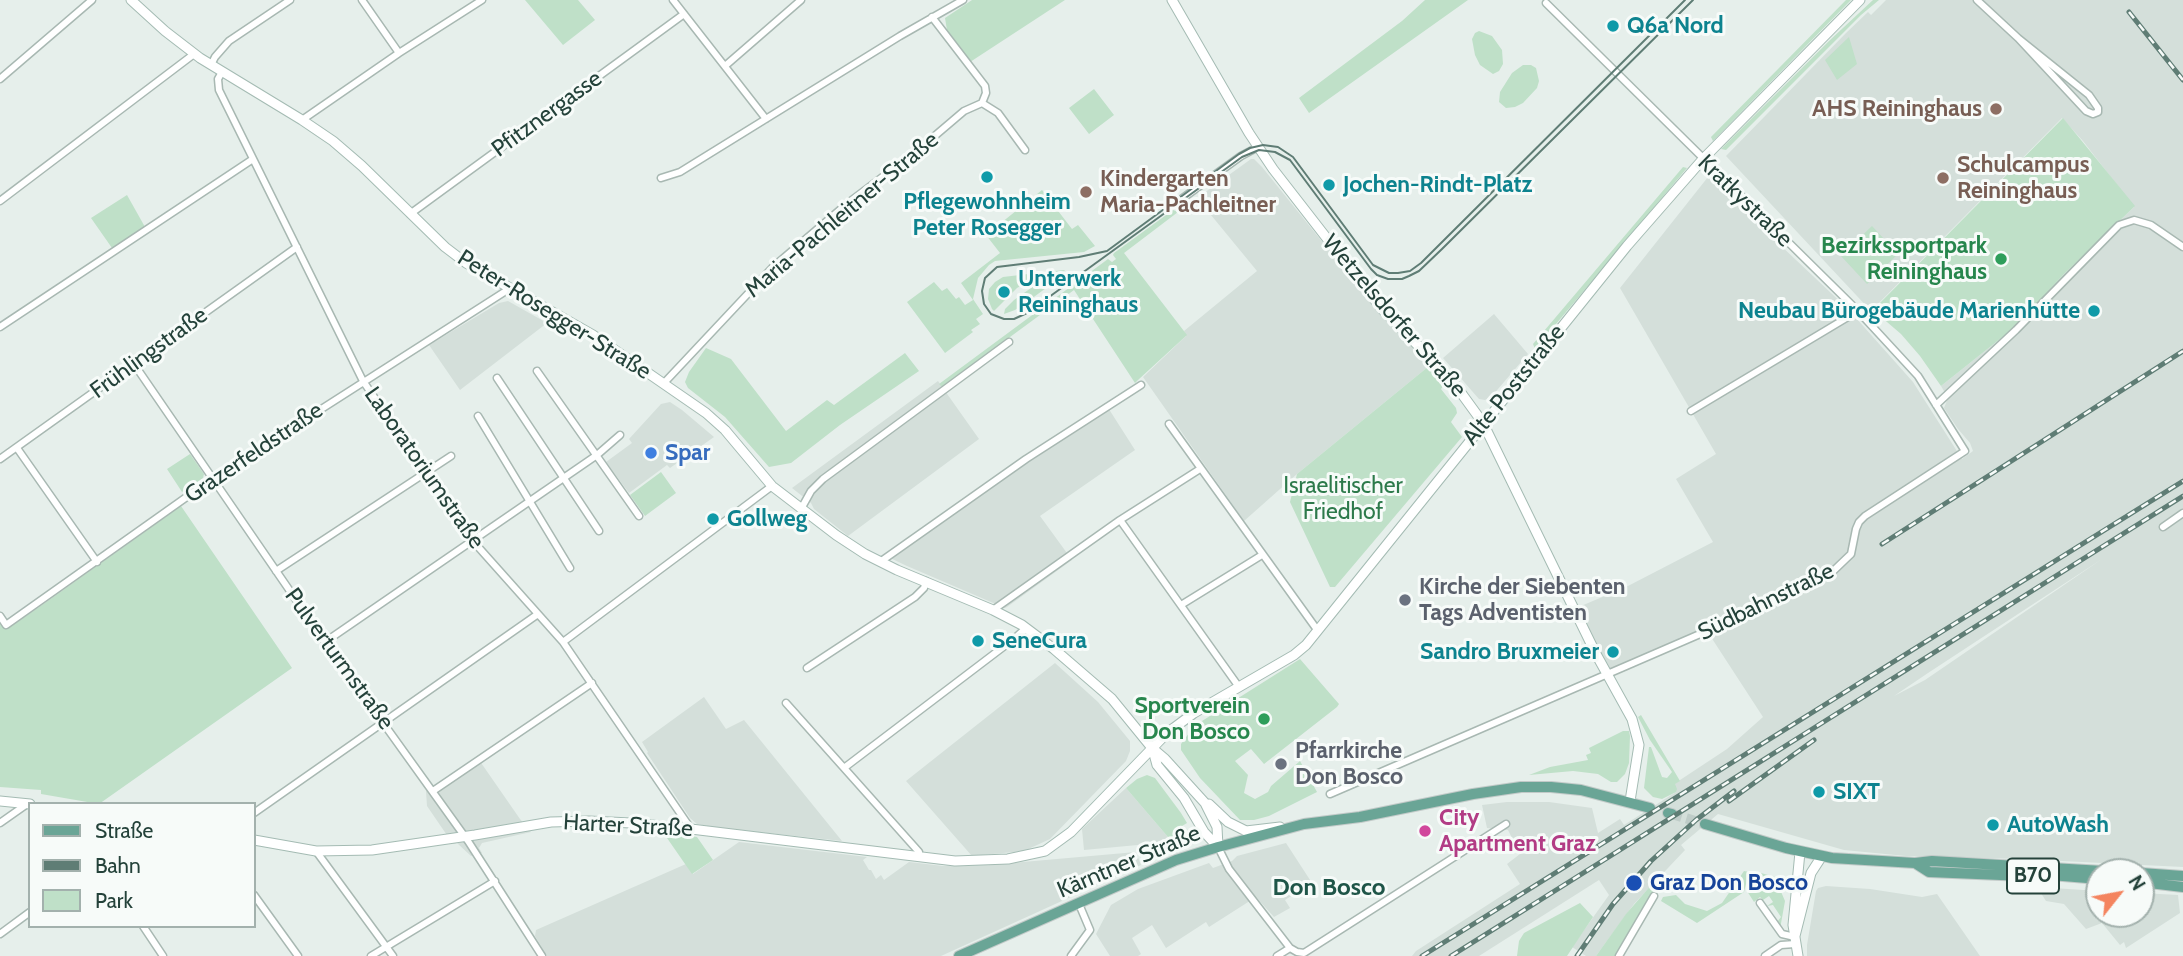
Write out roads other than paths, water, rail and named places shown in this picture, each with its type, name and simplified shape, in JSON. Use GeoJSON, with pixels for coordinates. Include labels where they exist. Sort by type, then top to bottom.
{"type":"FeatureCollection","features":[{"type":"Feature","properties":{"kind":"main road","name":"Peter-Rosegger-Straße"},"geometry":{"type":"LineString","coordinates":[[131,0],[194,54],[302,120],[362,166],[451,252],[509,289],[593,335],[706,413],[772,486],[836,535],[880,562],[993,610],[1026,628],[1112,699],[1152,748],[1197,794],[1211,813],[1217,827],[1217,846]]}},
{"type":"Feature","properties":{"kind":"main road","name":"Wetzelsdorfer Straße"},"geometry":{"type":"LineString","coordinates":[[1172,0],[1258,148],[1365,289],[1399,329],[1451,379],[1483,423],[1607,675],[1632,719],[1638,739],[1638,760],[1630,802]]}},
{"type":"Feature","properties":{"kind":"main road","name":"Alte Poststraße"},"geometry":{"type":"LineString","coordinates":[[1152,748],[1194,713],[1294,655],[1306,645],[1600,278],[1703,159],[1860,0]]}},
{"type":"Feature","properties":{"kind":"main road","name":"Peter-Rosegger-Straße"},"geometry":{"type":"LineString","coordinates":[[1152,748],[1157,765],[1185,798],[1204,832],[1217,846]]}},
{"type":"Feature","properties":{"kind":"main road","name":"Harter Straße"},"geometry":{"type":"LineString","coordinates":[[256,840],[316,851],[372,850],[562,821],[631,823],[691,829],[955,861],[1008,859],[1045,851],[1071,832],[1152,748]]}},
{"type":"Feature","properties":{"kind":"main road","name":"Kärntner Straße"},"geometry":{"type":"LineString","coordinates":[[959,956],[1154,869],[1217,846],[1304,824],[1360,817],[1521,787],[1592,791],[1650,808]]}},
{"type":"Feature","properties":{"kind":"main road"},"geometry":{"type":"LineString","coordinates":[[1197,794],[1228,822],[1246,831],[1304,824]]}},
{"type":"Feature","properties":{"kind":"main road"},"geometry":{"type":"LineString","coordinates":[[0,802],[28,804]]}},
{"type":"Feature","properties":{"kind":"main road","name":"B70"},"geometry":{"type":"LineString","coordinates":[[1705,824],[1822,856],[2085,870]]}},
{"type":"Feature","properties":{"kind":"main road"},"geometry":{"type":"LineString","coordinates":[[1798,956],[1793,925],[1800,852]]}},
{"type":"Feature","properties":{"kind":"main road"},"geometry":{"type":"LineString","coordinates":[[1795,941],[1811,873],[1822,856]]}},
{"type":"Feature","properties":{"kind":"main road","name":"B70"},"geometry":{"type":"LineString","coordinates":[[1915,863],[1929,872],[2085,878]]}},
{"type":"Feature","properties":{"kind":"main road"},"geometry":{"type":"LineString","coordinates":[[2155,874],[2183,876]]}},
{"type":"Feature","properties":{"kind":"main road"},"geometry":{"type":"LineString","coordinates":[[2155,884],[2183,887]]}},
{"type":"Feature","properties":{"kind":"street"},"geometry":{"type":"LineString","coordinates":[[0,79],[92,0]]}},
{"type":"Feature","properties":{"kind":"street"},"geometry":{"type":"LineString","coordinates":[[211,65],[229,41],[290,0]]}},
{"type":"Feature","properties":{"kind":"street"},"geometry":{"type":"LineString","coordinates":[[362,0],[399,53]]}},
{"type":"Feature","properties":{"kind":"street"},"geometry":{"type":"LineString","coordinates":[[302,120],[482,0]]}},
{"type":"Feature","properties":{"kind":"street"},"geometry":{"type":"LineString","coordinates":[[673,0],[766,119]]}},
{"type":"Feature","properties":{"kind":"street"},"geometry":{"type":"LineString","coordinates":[[726,66],[801,0]]}},
{"type":"Feature","properties":{"kind":"street"},"geometry":{"type":"LineString","coordinates":[[661,178],[680,172],[953,2],[963,0]]}},
{"type":"Feature","properties":{"kind":"street"},"geometry":{"type":"LineString","coordinates":[[1977,0],[2018,38],[2089,95],[2098,112],[2093,114],[2086,111],[2018,38]]}},
{"type":"Feature","properties":{"kind":"street","name":"Kratkystraße"},"geometry":{"type":"LineString","coordinates":[[1546,3],[1858,311],[1919,376],[1936,405]]}},
{"type":"Feature","properties":{"kind":"street","name":"Pfitznergasse"},"geometry":{"type":"LineString","coordinates":[[410,214],[684,13]]}},
{"type":"Feature","properties":{"kind":"street"},"geometry":{"type":"LineString","coordinates":[[932,17],[985,86],[986,93],[982,103],[998,113],[1026,150]]}},
{"type":"Feature","properties":{"kind":"street"},"geometry":{"type":"LineString","coordinates":[[0,201],[194,54]]}},
{"type":"Feature","properties":{"kind":"street","name":"Laboratoriumstraße"},"geometry":{"type":"LineString","coordinates":[[222,72],[218,79],[219,90],[363,381],[472,540],[564,642],[691,829]]}},
{"type":"Feature","properties":{"kind":"street","name":"Maria-Pachleitner-Straße"},"geometry":{"type":"LineString","coordinates":[[664,383],[772,268],[848,203],[918,151],[964,111],[982,103]]}},
{"type":"Feature","properties":{"kind":"street"},"geometry":{"type":"LineString","coordinates":[[1176,203],[1241,156],[1258,148]]}},
{"type":"Feature","properties":{"kind":"street"},"geometry":{"type":"LineString","coordinates":[[0,327],[253,159]]}},
{"type":"Feature","properties":{"kind":"street"},"geometry":{"type":"LineString","coordinates":[[1936,405],[2017,330],[2119,225],[2134,220],[2151,225],[2183,247]]}},
{"type":"Feature","properties":{"kind":"street","name":"Frühlingstraße"},"geometry":{"type":"LineString","coordinates":[[0,459],[297,247]]}},
{"type":"Feature","properties":{"kind":"street","name":"Grazerfeldstraße"},"geometry":{"type":"LineString","coordinates":[[0,616],[6,625],[212,479],[509,289]]}},
{"type":"Feature","properties":{"kind":"street"},"geometry":{"type":"LineString","coordinates":[[1691,411],[1858,311]]}},
{"type":"Feature","properties":{"kind":"street"},"geometry":{"type":"LineString","coordinates":[[801,509],[811,491],[822,479],[1009,342]]}},
{"type":"Feature","properties":{"kind":"street","name":"Pulverturmstraße"},"geometry":{"type":"LineString","coordinates":[[134,364],[325,642],[465,836],[542,956]]}},
{"type":"Feature","properties":{"kind":"street"},"geometry":{"type":"LineString","coordinates":[[537,371],[639,516]]}},
{"type":"Feature","properties":{"kind":"street"},"geometry":{"type":"LineString","coordinates":[[497,378],[599,531]]}},
{"type":"Feature","properties":{"kind":"street"},"geometry":{"type":"LineString","coordinates":[[880,562],[1026,459],[1141,385]]}},
{"type":"Feature","properties":{"kind":"street","name":"Südbahnstraße"},"geometry":{"type":"LineString","coordinates":[[1330,794],[1828,576],[1851,554],[1856,529],[1865,516],[1965,452],[1936,405]]}},
{"type":"Feature","properties":{"kind":"street"},"geometry":{"type":"LineString","coordinates":[[478,416],[570,568]]}},
{"type":"Feature","properties":{"kind":"street"},"geometry":{"type":"LineString","coordinates":[[1169,424],[1318,631]]}},
{"type":"Feature","properties":{"kind":"street"},"geometry":{"type":"LineString","coordinates":[[325,642],[597,455],[620,435]]}},
{"type":"Feature","properties":{"kind":"street"},"geometry":{"type":"LineString","coordinates":[[17,448],[97,562]]}},
{"type":"Feature","properties":{"kind":"street"},"geometry":{"type":"LineString","coordinates":[[276,571],[451,456]]}},
{"type":"Feature","properties":{"kind":"street"},"geometry":{"type":"LineString","coordinates":[[993,610],[1120,520],[1200,469]]}},
{"type":"Feature","properties":{"kind":"street"},"geometry":{"type":"LineString","coordinates":[[564,642],[772,486]]}},
{"type":"Feature","properties":{"kind":"street"},"geometry":{"type":"LineString","coordinates":[[2163,527],[2183,513]]}},
{"type":"Feature","properties":{"kind":"street"},"geometry":{"type":"LineString","coordinates":[[1120,520],[1239,687]]}},
{"type":"Feature","properties":{"kind":"street"},"geometry":{"type":"LineString","coordinates":[[1181,605],[1262,555]]}},
{"type":"Feature","properties":{"kind":"street"},"geometry":{"type":"LineString","coordinates":[[807,668],[915,597],[926,581]]}},
{"type":"Feature","properties":{"kind":"street"},"geometry":{"type":"LineString","coordinates":[[256,812],[538,614]]}},
{"type":"Feature","properties":{"kind":"street"},"geometry":{"type":"LineString","coordinates":[[844,768],[1026,628]]}},
{"type":"Feature","properties":{"kind":"street"},"geometry":{"type":"LineString","coordinates":[[433,791],[592,683]]}},
{"type":"Feature","properties":{"kind":"street"},"geometry":{"type":"LineString","coordinates":[[786,703],[919,852],[919,857]]}},
{"type":"Feature","properties":{"kind":"street"},"geometry":{"type":"LineString","coordinates":[[0,823],[28,804]]}},
{"type":"Feature","properties":{"kind":"street"},"geometry":{"type":"LineString","coordinates":[[1217,846],[1229,869],[1290,948],[1304,953],[1506,824]]}},
{"type":"Feature","properties":{"kind":"street"},"geometry":{"type":"LineString","coordinates":[[316,851],[393,956]]}},
{"type":"Feature","properties":{"kind":"street"},"geometry":{"type":"LineString","coordinates":[[371,956],[495,881]]}},
{"type":"Feature","properties":{"kind":"street"},"geometry":{"type":"LineString","coordinates":[[1619,956],[1654,896]]}},
{"type":"Feature","properties":{"kind":"street"},"geometry":{"type":"LineString","coordinates":[[256,898],[298,956]]}},
{"type":"Feature","properties":{"kind":"street"},"geometry":{"type":"LineString","coordinates":[[1760,903],[1782,934],[1795,941]]}},
{"type":"Feature","properties":{"kind":"street"},"geometry":{"type":"LineString","coordinates":[[1071,956],[1090,930],[1079,904]]}},
{"type":"Feature","properties":{"kind":"street"},"geometry":{"type":"LineString","coordinates":[[0,934],[28,913]]}},
{"type":"Feature","properties":{"kind":"street"},"geometry":{"type":"LineString","coordinates":[[144,928],[163,956]]}},
{"type":"Feature","properties":{"kind":"street"},"geometry":{"type":"LineString","coordinates":[[1765,956],[1781,945],[1795,941]]}},
{"type":"Feature","properties":{"kind":"street"},"geometry":{"type":"LineString","coordinates":[[1277,956],[1290,948]]}},
{"type":"Feature","properties":{"kind":"tunnel"},"geometry":{"type":"LineString","coordinates":[[1672,814],[1705,824]]}},
{"type":"Feature","properties":{"kind":"tram line"},"geometry":{"type":"LineString","coordinates":[[1685,0],[1410,271],[1389,273],[1373,265],[1293,157],[1278,147],[1263,145],[1239,154],[1107,251],[997,267],[985,278],[982,291],[984,304],[991,314],[1004,319],[1014,319],[1027,313],[1242,157],[1259,150],[1275,152],[1290,160],[1377,275],[1388,279],[1409,276],[1419,271],[1442,249],[1693,0]]}},
{"type":"Feature","properties":{"kind":"railway"},"geometry":{"type":"LineString","coordinates":[[2129,12],[2183,80]]}},
{"type":"Feature","properties":{"kind":"railway"},"geometry":{"type":"LineString","coordinates":[[1882,544],[2183,351]]}},
{"type":"Feature","properties":{"kind":"railway"},"geometry":{"type":"LineString","coordinates":[[1422,956],[2183,481]]}},
{"type":"Feature","properties":{"kind":"railway"},"geometry":{"type":"LineString","coordinates":[[1451,956],[2183,496]]}},
{"type":"Feature","properties":{"kind":"railway"},"geometry":{"type":"LineString","coordinates":[[1729,801],[1814,740]]}},
{"type":"Feature","properties":{"kind":"railway"},"geometry":{"type":"LineString","coordinates":[[1577,956],[1613,904],[1651,861],[1696,820],[1734,791]]}},
{"type":"Feature","properties":{"kind":"place","name":"Q6a Nord"},"geometry":{"type":"Point","coordinates":[1613,26]}},
{"type":"Feature","properties":{"kind":"place","name":"AHS Reininghaus"},"geometry":{"type":"Point","coordinates":[1996,109]}},
{"type":"Feature","properties":{"kind":"place","name":"Pflegewohnheim Peter Rosegger"},"geometry":{"type":"Point","coordinates":[987,177]}},
{"type":"Feature","properties":{"kind":"place","name":"Schulcampus Reininghaus"},"geometry":{"type":"Point","coordinates":[1943,178]}},
{"type":"Feature","properties":{"kind":"place","name":"Jochen-Rindt-Platz"},"geometry":{"type":"Point","coordinates":[1329,185]}},
{"type":"Feature","properties":{"kind":"place","name":"Kindergarten Maria-Pachleitner"},"geometry":{"type":"Point","coordinates":[1086,192]}},
{"type":"Feature","properties":{"kind":"place","name":"Bezirkssportpark Reininghaus"},"geometry":{"type":"Point","coordinates":[2001,259]}},
{"type":"Feature","properties":{"kind":"place","name":"Unterwerk Reininghaus"},"geometry":{"type":"Point","coordinates":[1004,292]}},
{"type":"Feature","properties":{"kind":"place","name":"Neubau Bürogebäude Marienhütte"},"geometry":{"type":"Point","coordinates":[2094,311]}},
{"type":"Feature","properties":{"kind":"place","name":"Spar"},"geometry":{"type":"Point","coordinates":[651,453]}},
{"type":"Feature","properties":{"kind":"place","name":"Gollweg"},"geometry":{"type":"Point","coordinates":[713,519]}},
{"type":"Feature","properties":{"kind":"place","name":"Kirche der Siebenten Tags Adventisten"},"geometry":{"type":"Point","coordinates":[1405,600]}},
{"type":"Feature","properties":{"kind":"place","name":"SeneCura"},"geometry":{"type":"Point","coordinates":[978,641]}},
{"type":"Feature","properties":{"kind":"place","name":"Sandro Bruxmeier"},"geometry":{"type":"Point","coordinates":[1613,652]}},
{"type":"Feature","properties":{"kind":"place","name":"Sportverein Don Bosco"},"geometry":{"type":"Point","coordinates":[1264,719]}},
{"type":"Feature","properties":{"kind":"place","name":"Pfarrkirche Don Bosco"},"geometry":{"type":"Point","coordinates":[1281,764]}},
{"type":"Feature","properties":{"kind":"place","name":"SIXT"},"geometry":{"type":"Point","coordinates":[1819,792]}},
{"type":"Feature","properties":{"kind":"place","name":"AutoWash"},"geometry":{"type":"Point","coordinates":[1993,825]}},
{"type":"Feature","properties":{"kind":"place","name":"City Apartment Graz"},"geometry":{"type":"Point","coordinates":[1425,831]}},
{"type":"Feature","properties":{"kind":"place","name":"Graz Don Bosco"},"geometry":{"type":"Point","coordinates":[1634,883]}},
{"type":"Feature","properties":{"kind":"district","name":"Don Bosco"},"geometry":{"type":"Point","coordinates":[1329,888]}},
{"type":"Feature","properties":{"kind":"park label","name":"Israelitischer Friedhof"},"geometry":{"type":"Point","coordinates":[1343,499]}}]}
